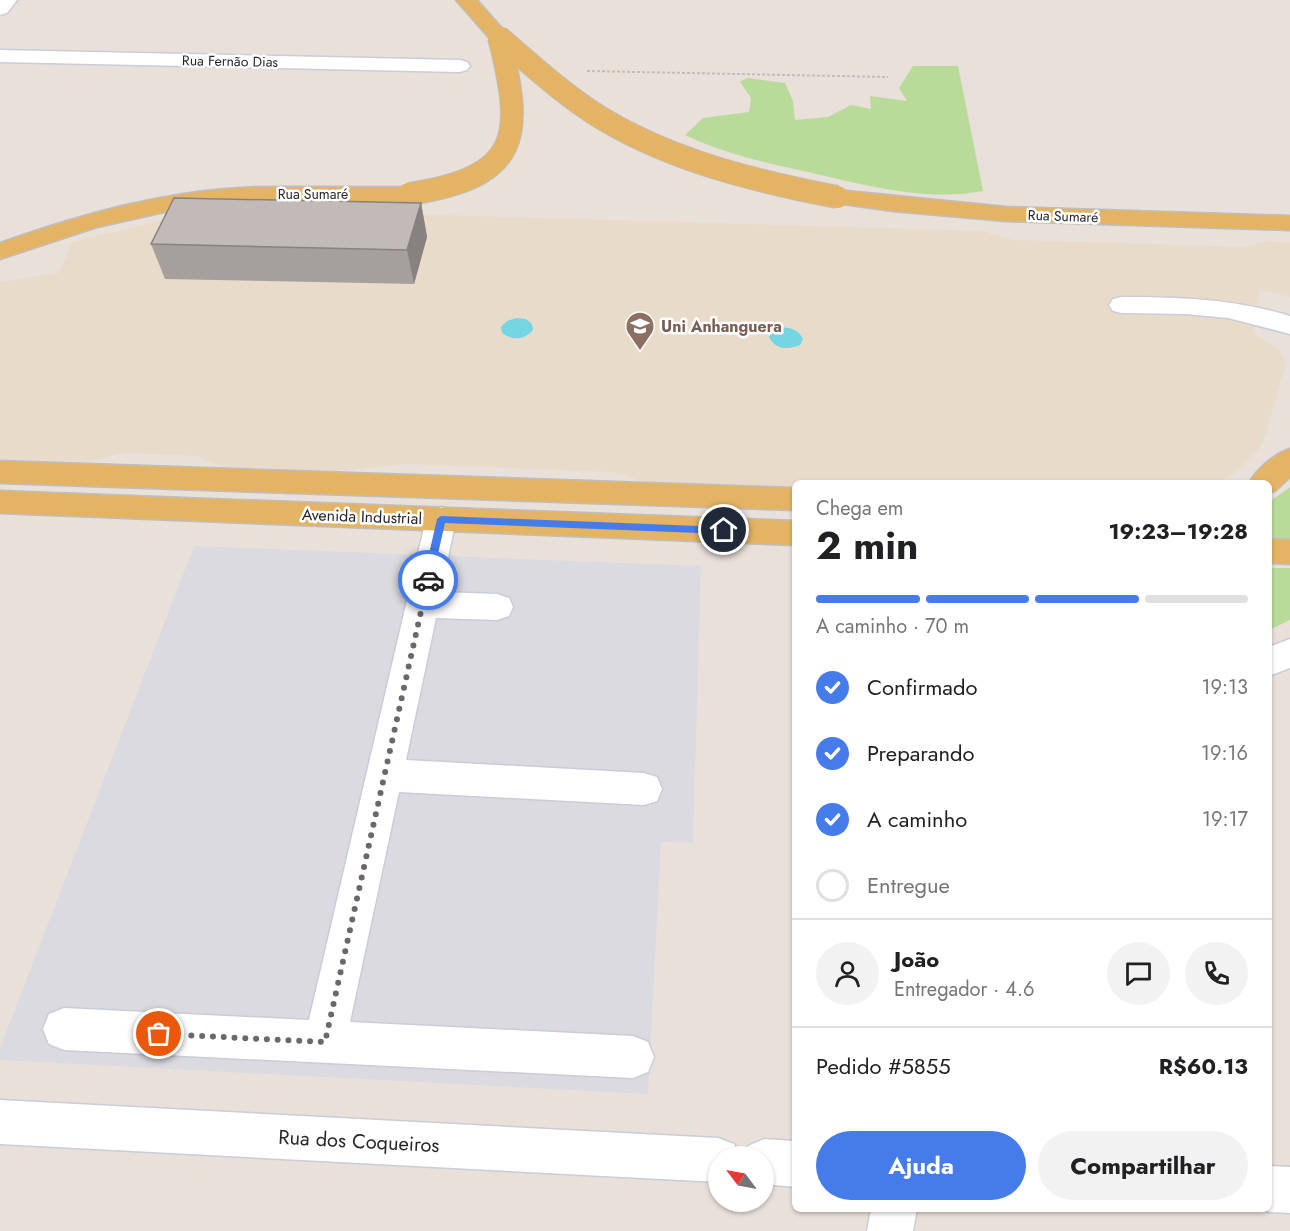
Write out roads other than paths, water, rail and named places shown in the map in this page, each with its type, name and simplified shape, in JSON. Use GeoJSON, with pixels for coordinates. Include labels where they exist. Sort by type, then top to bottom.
{"type":"FeatureCollection","features":[{"type":"Feature","properties":{"kind":"main road","name":"Rua Sumaré"},"geometry":{"type":"LineString","coordinates":[[466,0],[499,37],[574,99],[652,145],[736,175],[837,197],[918,207],[1002,214],[1290,223]]}},
{"type":"Feature","properties":{"kind":"main road","name":"Rua Sumaré"},"geometry":{"type":"LineString","coordinates":[[0,251],[109,215],[181,201],[239,195],[409,194],[445,187],[471,177],[491,164],[504,149],[512,131],[513,112],[510,87],[499,37]]}},
{"type":"Feature","properties":{"kind":"main road"},"geometry":{"type":"LineString","coordinates":[[1267,480],[1290,460]]}},
{"type":"Feature","properties":{"kind":"main road","name":"Avenida Industrial"},"geometry":{"type":"LineString","coordinates":[[0,472],[792,499]]}},
{"type":"Feature","properties":{"kind":"main road","name":"Avenida Industrial"},"geometry":{"type":"LineString","coordinates":[[0,502],[792,533]]}},
{"type":"Feature","properties":{"kind":"main road"},"geometry":{"type":"LineString","coordinates":[[1272,551],[1290,552]]}},
{"type":"Feature","properties":{"kind":"street"},"geometry":{"type":"LineString","coordinates":[[0,9],[7,0]]}},
{"type":"Feature","properties":{"kind":"street","name":"Rua Fernão Dias"},"geometry":{"type":"LineString","coordinates":[[0,56],[460,66]]}},
{"type":"Feature","properties":{"kind":"street"},"geometry":{"type":"LineString","coordinates":[[1122,305],[1222,308],[1256,314],[1290,325]]}},
{"type":"Feature","properties":{"kind":"street"},"geometry":{"type":"LineString","coordinates":[[325,1042],[441,519]]}},
{"type":"Feature","properties":{"kind":"street"},"geometry":{"type":"LineString","coordinates":[[422,604],[497,607]]}},
{"type":"Feature","properties":{"kind":"street"},"geometry":{"type":"LineString","coordinates":[[1272,661],[1290,653]]}},
{"type":"Feature","properties":{"kind":"street"},"geometry":{"type":"LineString","coordinates":[[384,776],[644,789]]}},
{"type":"Feature","properties":{"kind":"street"},"geometry":{"type":"LineString","coordinates":[[64,1029],[633,1057]]}},
{"type":"Feature","properties":{"kind":"street","name":"Rua dos Coqueiros"},"geometry":{"type":"LineString","coordinates":[[0,1122],[708,1159]]}},
{"type":"Feature","properties":{"kind":"street"},"geometry":{"type":"LineString","coordinates":[[774,1163],[792,1164]]}},
{"type":"Feature","properties":{"kind":"street"},"geometry":{"type":"LineString","coordinates":[[1272,1189],[1290,1190]]}},
{"type":"Feature","properties":{"kind":"street"},"geometry":{"type":"LineString","coordinates":[[890,1231],[893,1212]]}},
{"type":"Feature","properties":{"kind":"water"},"geometry":{"type":"Polygon","coordinates":[[[516,318],[526,319],[532,324],[533,330],[526,336],[518,338],[502,333],[501,327],[507,321],[516,318]]]}},
{"type":"Feature","properties":{"kind":"water"},"geometry":{"type":"Polygon","coordinates":[[[781,327],[799,333],[803,339],[800,345],[791,348],[778,347],[769,337],[772,331],[781,327]]]}},
{"type":"Feature","properties":{"kind":"place","name":"Uni Anhanguera"},"geometry":{"type":"Point","coordinates":[640,352]}}]}
